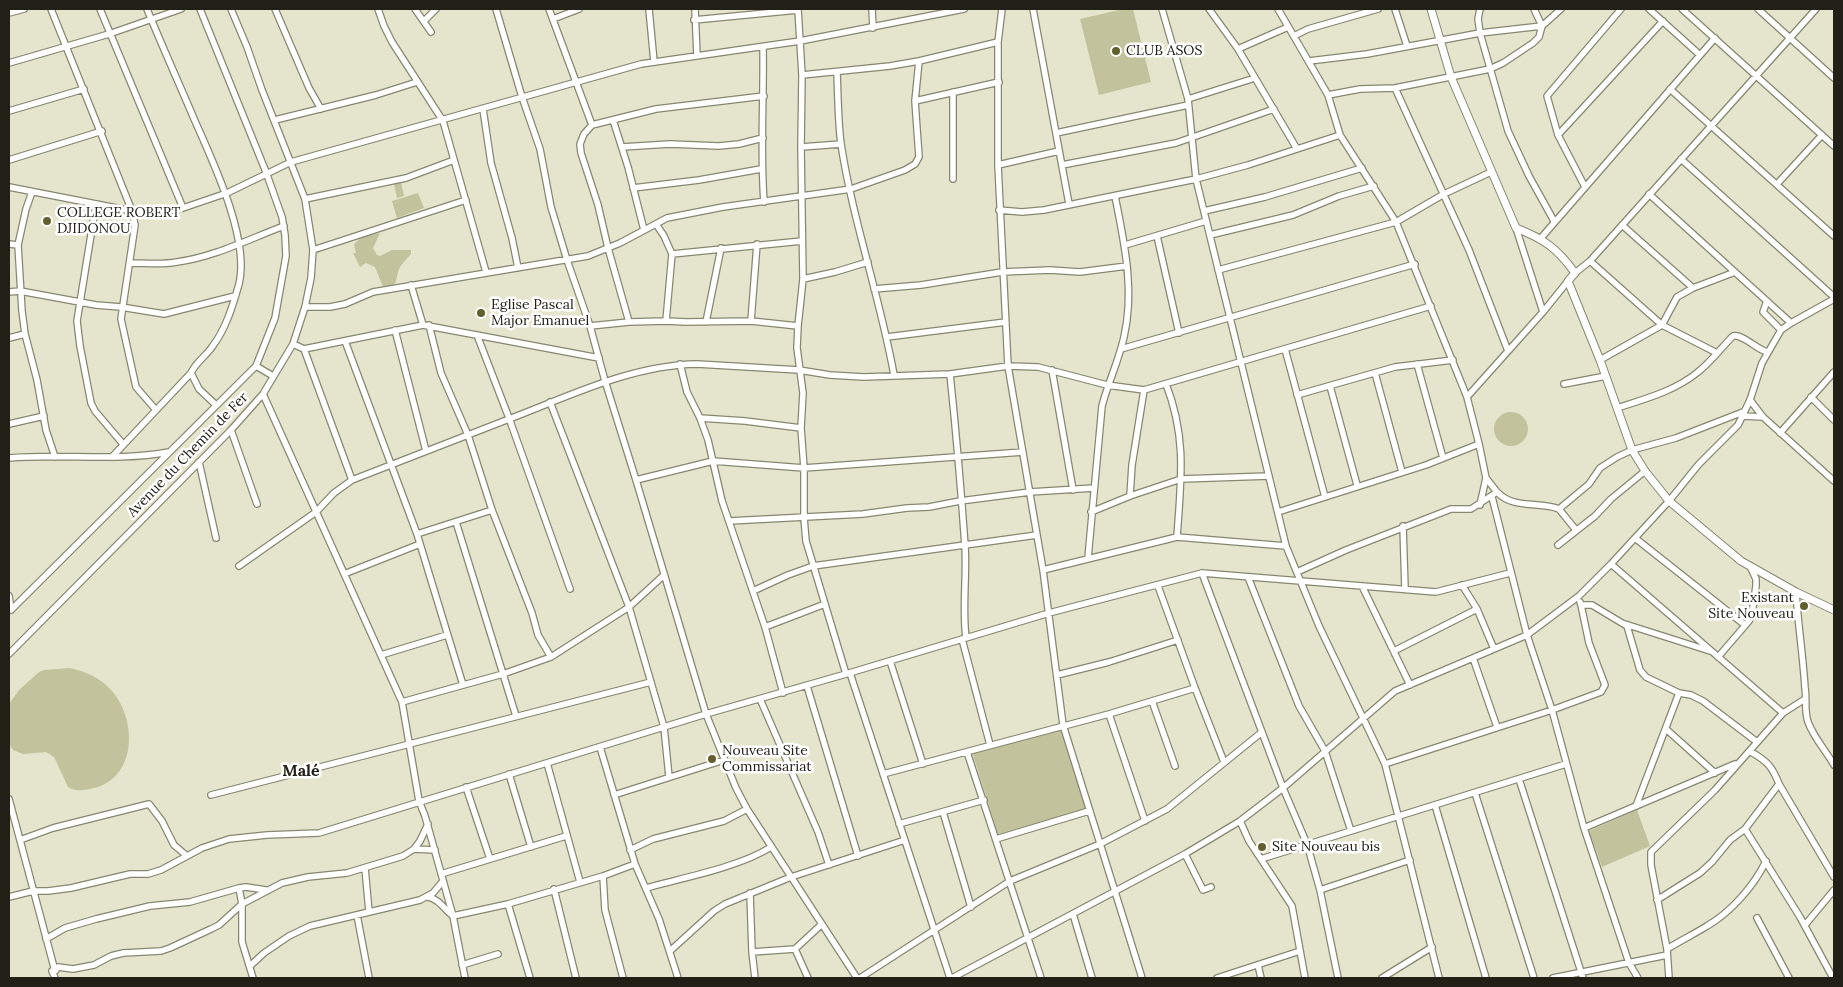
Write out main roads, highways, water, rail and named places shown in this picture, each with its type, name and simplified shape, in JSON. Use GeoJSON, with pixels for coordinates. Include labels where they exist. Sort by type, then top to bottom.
{"type":"FeatureCollection","features":[{"type":"Feature","properties":{"kind":"place","name":"CLUB ASOS"},"geometry":{"type":"Point","coordinates":[1116,51]}},
{"type":"Feature","properties":{"kind":"place","name":"COLLEGE ROBERT DJIDONOU"},"geometry":{"type":"Point","coordinates":[47,221]}},
{"type":"Feature","properties":{"kind":"place","name":"Eglise Pascal Major Emanuel"},"geometry":{"type":"Point","coordinates":[481,313]}},
{"type":"Feature","properties":{"kind":"place","name":"Existant Site Nouveau"},"geometry":{"type":"Point","coordinates":[1804,606]}},
{"type":"Feature","properties":{"kind":"place","name":"Nouveau Site Commissariat"},"geometry":{"type":"Point","coordinates":[712,759]}},
{"type":"Feature","properties":{"kind":"place","name":"Site Nouveau bis"},"geometry":{"type":"Point","coordinates":[1262,847]}},
{"type":"Feature","properties":{"kind":"district","name":"Malé"},"geometry":{"type":"Point","coordinates":[301,771]}}]}
